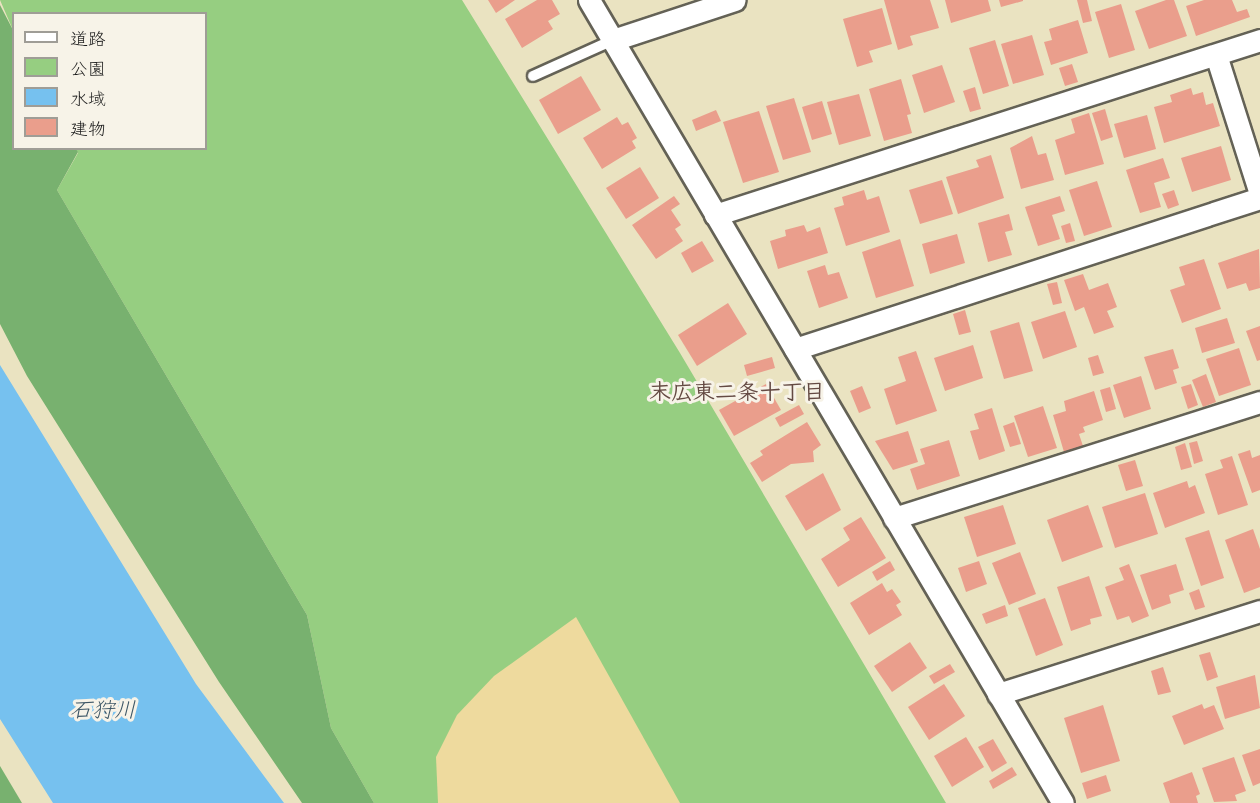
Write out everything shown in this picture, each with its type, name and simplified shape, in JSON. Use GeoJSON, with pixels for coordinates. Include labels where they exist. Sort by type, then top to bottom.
{"type":"FeatureCollection","features":[{"type":"Feature","properties":{"kind":"street"},"geometry":{"type":"LineString","coordinates":[[589,0],[1064,803]]}},
{"type":"Feature","properties":{"kind":"street"},"geometry":{"type":"LineString","coordinates":[[613,40],[735,0]]}},
{"type":"Feature","properties":{"kind":"street"},"geometry":{"type":"LineString","coordinates":[[715,215],[1260,40]]}},
{"type":"Feature","properties":{"kind":"street"},"geometry":{"type":"LineString","coordinates":[[795,349],[1260,196],[1216,55]]}},
{"type":"Feature","properties":{"kind":"street"},"geometry":{"type":"LineString","coordinates":[[894,518],[1260,402]]}},
{"type":"Feature","properties":{"kind":"street"},"geometry":{"type":"LineString","coordinates":[[998,694],[1260,611]]}},
{"type":"Feature","properties":{"kind":"lane"},"geometry":{"type":"LineString","coordinates":[[533,76],[613,40]]}},
{"type":"Feature","properties":{"kind":"green space"},"geometry":{"type":"Polygon","coordinates":[[[0,0],[462,0],[680,353],[946,803],[374,803],[331,728],[307,615],[57,190],[78,153],[76,150],[207,150],[207,12],[12,12],[12,28],[0,0]]]}},
{"type":"Feature","properties":{"kind":"green space"},"geometry":{"type":"Polygon","coordinates":[[[0,5],[12,28],[12,150],[77,150],[78,152],[57,190],[307,615],[331,728],[374,803],[302,803],[219,682],[27,376],[0,324],[0,5]]]}},
{"type":"Feature","properties":{"kind":"green space"},"geometry":{"type":"Polygon","coordinates":[[[0,766],[22,803],[0,803],[0,766]]]}},
{"type":"Feature","properties":{"kind":"sand"},"geometry":{"type":"Polygon","coordinates":[[[576,617],[680,803],[438,803],[436,757],[457,715],[494,676],[576,617]]]}},
{"type":"Feature","properties":{"kind":"water","name":"石狩川"},"geometry":{"type":"Polygon","coordinates":[[[0,365],[196,684],[284,803],[53,803],[0,719],[0,365]]]}},
{"type":"Feature","properties":{"kind":"building"},"geometry":{"type":"Polygon","coordinates":[[[488,0],[515,0],[496,13],[488,0]]]}},
{"type":"Feature","properties":{"kind":"building"},"geometry":{"type":"Polygon","coordinates":[[[537,0],[552,0],[560,14],[548,21],[553,29],[522,48],[505,19],[537,0]]]}},
{"type":"Feature","properties":{"kind":"building"},"geometry":{"type":"Polygon","coordinates":[[[884,0],[930,0],[939,28],[910,36],[913,45],[898,50],[884,0]]]}},
{"type":"Feature","properties":{"kind":"building"},"geometry":{"type":"Polygon","coordinates":[[[945,0],[988,0],[991,11],[951,23],[945,0]]]}},
{"type":"Feature","properties":{"kind":"building"},"geometry":{"type":"Polygon","coordinates":[[[999,0],[1023,0],[1023,1],[1001,7],[999,0]]]}},
{"type":"Feature","properties":{"kind":"building"},"geometry":{"type":"Polygon","coordinates":[[[1077,0],[1087,0],[1092,21],[1083,23],[1077,0]]]}},
{"type":"Feature","properties":{"kind":"building"},"geometry":{"type":"Polygon","coordinates":[[[1166,0],[1174,0],[1187,36],[1149,49],[1135,11],[1166,0]]]}},
{"type":"Feature","properties":{"kind":"building"},"geometry":{"type":"Polygon","coordinates":[[[1204,0],[1232,0],[1237,12],[1247,9],[1250,17],[1196,36],[1186,6],[1204,0]]]}},
{"type":"Feature","properties":{"kind":"building"},"geometry":{"type":"Polygon","coordinates":[[[1121,4],[1135,50],[1109,58],[1095,12],[1121,4]]]}},
{"type":"Feature","properties":{"kind":"building"},"geometry":{"type":"Polygon","coordinates":[[[882,8],[892,44],[869,51],[873,62],[857,67],[843,19],[882,8]]]}},
{"type":"Feature","properties":{"kind":"building"},"geometry":{"type":"Polygon","coordinates":[[[1078,20],[1088,53],[1051,65],[1044,42],[1052,40],[1049,29],[1078,20]]]}},
{"type":"Feature","properties":{"kind":"building"},"geometry":{"type":"Polygon","coordinates":[[[1032,35],[1044,75],[1013,84],[1001,44],[1032,35]]]}},
{"type":"Feature","properties":{"kind":"building"},"geometry":{"type":"Polygon","coordinates":[[[995,40],[1009,86],[983,94],[969,48],[995,40]]]}},
{"type":"Feature","properties":{"kind":"building"},"geometry":{"type":"Polygon","coordinates":[[[1072,64],[1078,82],[1065,86],[1059,68],[1072,64]]]}},
{"type":"Feature","properties":{"kind":"building"},"geometry":{"type":"Polygon","coordinates":[[[942,65],[955,102],[924,113],[912,75],[942,65]]]}},
{"type":"Feature","properties":{"kind":"building"},"geometry":{"type":"Polygon","coordinates":[[[581,76],[601,110],[558,134],[539,100],[581,76]]]}},
{"type":"Feature","properties":{"kind":"building"},"geometry":{"type":"Polygon","coordinates":[[[901,79],[911,114],[907,115],[912,133],[884,141],[869,89],[901,79]]]}},
{"type":"Feature","properties":{"kind":"building"},"geometry":{"type":"Polygon","coordinates":[[[975,87],[981,109],[970,112],[963,91],[975,87]]]}},
{"type":"Feature","properties":{"kind":"building"},"geometry":{"type":"Polygon","coordinates":[[[1191,88],[1193,95],[1203,92],[1206,105],[1213,103],[1220,126],[1164,143],[1154,107],[1172,102],[1170,95],[1191,88]]]}},
{"type":"Feature","properties":{"kind":"building"},"geometry":{"type":"Polygon","coordinates":[[[859,94],[871,136],[839,145],[827,102],[859,94]]]}},
{"type":"Feature","properties":{"kind":"building"},"geometry":{"type":"Polygon","coordinates":[[[794,98],[811,152],[783,160],[766,106],[794,98]]]}},
{"type":"Feature","properties":{"kind":"building"},"geometry":{"type":"Polygon","coordinates":[[[822,101],[832,134],[812,140],[802,107],[822,101]]]}},
{"type":"Feature","properties":{"kind":"building"},"geometry":{"type":"Polygon","coordinates":[[[1105,109],[1113,137],[1101,141],[1092,113],[1105,109]]]}},
{"type":"Feature","properties":{"kind":"building"},"geometry":{"type":"Polygon","coordinates":[[[716,110],[721,121],[696,131],[692,120],[716,110]]]}},
{"type":"Feature","properties":{"kind":"building"},"geometry":{"type":"Polygon","coordinates":[[[759,111],[779,172],[743,183],[723,122],[759,111]]]}},
{"type":"Feature","properties":{"kind":"building"},"geometry":{"type":"Polygon","coordinates":[[[1089,113],[1104,164],[1065,175],[1055,140],[1075,133],[1071,119],[1089,113]]]}},
{"type":"Feature","properties":{"kind":"building"},"geometry":{"type":"Polygon","coordinates":[[[1147,115],[1156,149],[1124,158],[1114,124],[1147,115]]]}},
{"type":"Feature","properties":{"kind":"building"},"geometry":{"type":"Polygon","coordinates":[[[617,117],[622,125],[628,122],[637,138],[632,141],[636,148],[602,169],[583,138],[617,117]]]}},
{"type":"Feature","properties":{"kind":"building"},"geometry":{"type":"Polygon","coordinates":[[[1032,136],[1038,155],[1046,153],[1054,180],[1021,189],[1010,148],[1032,136]]]}},
{"type":"Feature","properties":{"kind":"building"},"geometry":{"type":"Polygon","coordinates":[[[1221,146],[1231,180],[1192,192],[1181,158],[1221,146]]]}},
{"type":"Feature","properties":{"kind":"building"},"geometry":{"type":"Polygon","coordinates":[[[991,155],[1004,198],[958,214],[946,177],[979,167],[976,160],[991,155]]]}},
{"type":"Feature","properties":{"kind":"building"},"geometry":{"type":"Polygon","coordinates":[[[1163,158],[1170,178],[1154,183],[1161,207],[1140,213],[1126,170],[1163,158]]]}},
{"type":"Feature","properties":{"kind":"building"},"geometry":{"type":"Polygon","coordinates":[[[640,167],[659,198],[626,219],[606,188],[640,167]]]}},
{"type":"Feature","properties":{"kind":"building"},"geometry":{"type":"Polygon","coordinates":[[[942,180],[953,214],[920,224],[909,190],[942,180]]]}},
{"type":"Feature","properties":{"kind":"building"},"geometry":{"type":"Polygon","coordinates":[[[1097,181],[1112,227],[1084,236],[1069,190],[1097,181]]]}},
{"type":"Feature","properties":{"kind":"building"},"geometry":{"type":"Polygon","coordinates":[[[864,190],[867,200],[879,196],[890,232],[846,246],[834,208],[844,205],[842,197],[864,190]]]}},
{"type":"Feature","properties":{"kind":"building"},"geometry":{"type":"Polygon","coordinates":[[[1174,190],[1179,205],[1168,209],[1162,194],[1174,190]]]}},
{"type":"Feature","properties":{"kind":"building"},"geometry":{"type":"Polygon","coordinates":[[[674,196],[680,204],[671,210],[681,225],[675,229],[683,241],[656,259],[632,225],[674,196]]]}},
{"type":"Feature","properties":{"kind":"building"},"geometry":{"type":"Polygon","coordinates":[[[1060,196],[1065,211],[1052,215],[1060,239],[1038,246],[1025,207],[1060,196]]]}},
{"type":"Feature","properties":{"kind":"building"},"geometry":{"type":"Polygon","coordinates":[[[1009,214],[1013,230],[1005,232],[1012,255],[988,262],[978,223],[1009,214]]]}},
{"type":"Feature","properties":{"kind":"building"},"geometry":{"type":"Polygon","coordinates":[[[1070,223],[1075,241],[1066,243],[1061,226],[1070,223]]]}},
{"type":"Feature","properties":{"kind":"building"},"geometry":{"type":"Polygon","coordinates":[[[804,225],[807,232],[820,227],[828,253],[778,269],[770,241],[786,236],[785,230],[804,225]]]}},
{"type":"Feature","properties":{"kind":"building"},"geometry":{"type":"Polygon","coordinates":[[[957,234],[965,263],[930,274],[922,244],[957,234]]]}},
{"type":"Feature","properties":{"kind":"building"},"geometry":{"type":"Polygon","coordinates":[[[900,239],[914,286],[876,298],[862,252],[900,239]]]}},
{"type":"Feature","properties":{"kind":"building"},"geometry":{"type":"Polygon","coordinates":[[[702,241],[714,261],[692,273],[681,253],[702,241]]]}},
{"type":"Feature","properties":{"kind":"building"},"geometry":{"type":"Polygon","coordinates":[[[1259,249],[1260,288],[1249,291],[1246,283],[1227,289],[1218,263],[1259,249]]]}},
{"type":"Feature","properties":{"kind":"building"},"geometry":{"type":"Polygon","coordinates":[[[1204,259],[1221,309],[1182,323],[1170,290],[1185,285],[1179,267],[1204,259]]]}},
{"type":"Feature","properties":{"kind":"building"},"geometry":{"type":"Polygon","coordinates":[[[825,265],[828,275],[839,272],[848,298],[819,308],[807,271],[825,265]]]}},
{"type":"Feature","properties":{"kind":"building"},"geometry":{"type":"Polygon","coordinates":[[[1083,274],[1089,290],[1108,283],[1117,307],[1107,311],[1114,327],[1094,334],[1084,307],[1075,311],[1064,280],[1083,274]]]}},
{"type":"Feature","properties":{"kind":"building"},"geometry":{"type":"Polygon","coordinates":[[[1057,282],[1062,303],[1053,305],[1047,284],[1057,282]]]}},
{"type":"Feature","properties":{"kind":"building"},"geometry":{"type":"Polygon","coordinates":[[[728,303],[747,334],[697,366],[678,335],[728,303]]]}},
{"type":"Feature","properties":{"kind":"building"},"geometry":{"type":"Polygon","coordinates":[[[965,310],[971,332],[959,335],[953,314],[965,310]]]}},
{"type":"Feature","properties":{"kind":"building"},"geometry":{"type":"Polygon","coordinates":[[[1065,311],[1077,347],[1043,359],[1031,322],[1065,311]]]}},
{"type":"Feature","properties":{"kind":"building"},"geometry":{"type":"Polygon","coordinates":[[[1227,318],[1235,343],[1202,353],[1195,328],[1227,318]]]}},
{"type":"Feature","properties":{"kind":"building"},"geometry":{"type":"Polygon","coordinates":[[[1019,322],[1033,371],[1004,379],[990,331],[1019,322]]]}},
{"type":"Feature","properties":{"kind":"building"},"geometry":{"type":"Polygon","coordinates":[[[1260,326],[1260,360],[1257,361],[1246,331],[1260,326]]]}},
{"type":"Feature","properties":{"kind":"building"},"geometry":{"type":"Polygon","coordinates":[[[973,345],[983,378],[945,391],[934,358],[973,345]]]}},
{"type":"Feature","properties":{"kind":"building"},"geometry":{"type":"Polygon","coordinates":[[[1239,348],[1251,385],[1219,396],[1206,359],[1239,348]]]}},
{"type":"Feature","properties":{"kind":"building"},"geometry":{"type":"Polygon","coordinates":[[[1173,349],[1179,368],[1173,370],[1177,383],[1155,390],[1144,357],[1173,349]]]}},
{"type":"Feature","properties":{"kind":"building"},"geometry":{"type":"Polygon","coordinates":[[[916,351],[937,411],[896,425],[884,389],[906,381],[898,357],[916,351]]]}},
{"type":"Feature","properties":{"kind":"building"},"geometry":{"type":"Polygon","coordinates":[[[1098,355],[1104,373],[1093,376],[1088,358],[1098,355]]]}},
{"type":"Feature","properties":{"kind":"building"},"geometry":{"type":"Polygon","coordinates":[[[772,357],[775,368],[747,376],[744,365],[772,357]]]}},
{"type":"Feature","properties":{"kind":"building"},"geometry":{"type":"Polygon","coordinates":[[[1206,374],[1216,402],[1203,407],[1192,380],[1206,374]]]}},
{"type":"Feature","properties":{"kind":"building"},"geometry":{"type":"Polygon","coordinates":[[[1141,376],[1151,409],[1124,418],[1113,385],[1141,376]]]}},
{"type":"Feature","properties":{"kind":"building"},"geometry":{"type":"Polygon","coordinates":[[[766,384],[781,410],[734,436],[719,410],[766,384]]]}},
{"type":"Feature","properties":{"kind":"building"},"geometry":{"type":"Polygon","coordinates":[[[1191,384],[1198,405],[1188,409],[1181,387],[1191,384]]]}},
{"type":"Feature","properties":{"kind":"building"},"geometry":{"type":"Polygon","coordinates":[[[862,386],[871,408],[859,413],[850,391],[862,386]]]}},
{"type":"Feature","properties":{"kind":"building"},"geometry":{"type":"Polygon","coordinates":[[[1110,387],[1116,409],[1106,412],[1100,390],[1110,387]]]}},
{"type":"Feature","properties":{"kind":"building"},"geometry":{"type":"Polygon","coordinates":[[[1094,391],[1103,420],[1083,427],[1085,432],[1079,434],[1083,446],[1064,452],[1053,415],[1066,411],[1064,401],[1094,391]]]}},
{"type":"Feature","properties":{"kind":"building"},"geometry":{"type":"Polygon","coordinates":[[[799,405],[804,414],[780,427],[775,418],[799,405]]]}},
{"type":"Feature","properties":{"kind":"building"},"geometry":{"type":"Polygon","coordinates":[[[1043,406],[1057,448],[1028,457],[1014,416],[1043,406]]]}},
{"type":"Feature","properties":{"kind":"building"},"geometry":{"type":"Polygon","coordinates":[[[992,408],[1005,451],[979,460],[970,431],[979,429],[974,414],[992,408]]]}},
{"type":"Feature","properties":{"kind":"building"},"geometry":{"type":"Polygon","coordinates":[[[807,422],[821,445],[813,451],[814,462],[791,464],[762,482],[750,463],[763,455],[760,451],[807,422]]]}},
{"type":"Feature","properties":{"kind":"building"},"geometry":{"type":"Polygon","coordinates":[[[1014,422],[1021,444],[1010,447],[1003,426],[1014,422]]]}},
{"type":"Feature","properties":{"kind":"building"},"geometry":{"type":"Polygon","coordinates":[[[908,431],[918,462],[893,470],[875,441],[908,431]]]}},
{"type":"Feature","properties":{"kind":"building"},"geometry":{"type":"Polygon","coordinates":[[[949,440],[960,476],[917,490],[910,469],[925,464],[920,449],[949,440]]]}},
{"type":"Feature","properties":{"kind":"building"},"geometry":{"type":"Polygon","coordinates":[[[1197,441],[1203,461],[1194,464],[1189,443],[1197,441]]]}},
{"type":"Feature","properties":{"kind":"building"},"geometry":{"type":"Polygon","coordinates":[[[1185,443],[1192,467],[1181,470],[1175,447],[1185,443]]]}},
{"type":"Feature","properties":{"kind":"building"},"geometry":{"type":"Polygon","coordinates":[[[1250,450],[1252,458],[1260,455],[1260,490],[1252,493],[1238,454],[1250,450]]]}},
{"type":"Feature","properties":{"kind":"building"},"geometry":{"type":"Polygon","coordinates":[[[1232,456],[1248,505],[1218,515],[1205,474],[1223,468],[1220,460],[1232,456]]]}},
{"type":"Feature","properties":{"kind":"building"},"geometry":{"type":"Polygon","coordinates":[[[1135,460],[1143,486],[1126,491],[1118,465],[1135,460]]]}},
{"type":"Feature","properties":{"kind":"building"},"geometry":{"type":"Polygon","coordinates":[[[823,473],[841,510],[806,531],[785,496],[823,473]]]}},
{"type":"Feature","properties":{"kind":"building"},"geometry":{"type":"Polygon","coordinates":[[[1187,481],[1189,488],[1195,485],[1205,513],[1165,528],[1153,493],[1187,481]]]}},
{"type":"Feature","properties":{"kind":"building"},"geometry":{"type":"Polygon","coordinates":[[[1145,493],[1158,534],[1115,548],[1102,507],[1145,493]]]}},
{"type":"Feature","properties":{"kind":"building"},"geometry":{"type":"Polygon","coordinates":[[[1003,505],[1016,544],[977,557],[964,517],[1003,505]]]}},
{"type":"Feature","properties":{"kind":"building"},"geometry":{"type":"Polygon","coordinates":[[[1088,505],[1103,547],[1062,562],[1047,520],[1088,505]]]}},
{"type":"Feature","properties":{"kind":"building"},"geometry":{"type":"Polygon","coordinates":[[[861,517],[886,558],[838,587],[821,559],[850,540],[843,528],[861,517]]]}},
{"type":"Feature","properties":{"kind":"building"},"geometry":{"type":"Polygon","coordinates":[[[1253,529],[1260,549],[1260,587],[1244,593],[1225,540],[1253,529]]]}},
{"type":"Feature","properties":{"kind":"building"},"geometry":{"type":"Polygon","coordinates":[[[1209,530],[1224,578],[1201,586],[1185,538],[1209,530]]]}},
{"type":"Feature","properties":{"kind":"building"},"geometry":{"type":"Polygon","coordinates":[[[1020,552],[1036,594],[1009,605],[992,563],[1020,552]]]}},
{"type":"Feature","properties":{"kind":"building"},"geometry":{"type":"Polygon","coordinates":[[[890,561],[895,570],[877,581],[872,572],[890,561]]]}},
{"type":"Feature","properties":{"kind":"building"},"geometry":{"type":"Polygon","coordinates":[[[979,561],[987,584],[966,592],[958,568],[979,561]]]}},
{"type":"Feature","properties":{"kind":"building"},"geometry":{"type":"Polygon","coordinates":[[[1129,564],[1149,616],[1132,623],[1129,616],[1117,620],[1105,587],[1124,580],[1119,568],[1129,564]]]}},
{"type":"Feature","properties":{"kind":"building"},"geometry":{"type":"Polygon","coordinates":[[[1176,564],[1184,590],[1169,595],[1171,603],[1152,610],[1140,575],[1176,564]]]}},
{"type":"Feature","properties":{"kind":"building"},"geometry":{"type":"Polygon","coordinates":[[[1089,576],[1102,616],[1090,619],[1091,624],[1071,631],[1057,587],[1089,576]]]}},
{"type":"Feature","properties":{"kind":"building"},"geometry":{"type":"Polygon","coordinates":[[[882,583],[887,592],[892,589],[901,602],[896,605],[902,615],[869,635],[850,603],[882,583]]]}},
{"type":"Feature","properties":{"kind":"building"},"geometry":{"type":"Polygon","coordinates":[[[1199,589],[1205,607],[1195,610],[1189,593],[1199,589]]]}},
{"type":"Feature","properties":{"kind":"building"},"geometry":{"type":"Polygon","coordinates":[[[1045,598],[1063,645],[1036,656],[1018,608],[1045,598]]]}},
{"type":"Feature","properties":{"kind":"building"},"geometry":{"type":"Polygon","coordinates":[[[1005,605],[1008,616],[986,624],[982,614],[1005,605]]]}},
{"type":"Feature","properties":{"kind":"building"},"geometry":{"type":"Polygon","coordinates":[[[910,642],[927,668],[892,692],[874,666],[910,642]]]}},
{"type":"Feature","properties":{"kind":"building"},"geometry":{"type":"Polygon","coordinates":[[[1210,652],[1218,677],[1207,681],[1199,655],[1210,652]]]}},
{"type":"Feature","properties":{"kind":"building"},"geometry":{"type":"Polygon","coordinates":[[[950,664],[955,672],[934,684],[929,676],[950,664]]]}},
{"type":"Feature","properties":{"kind":"building"},"geometry":{"type":"Polygon","coordinates":[[[1163,667],[1171,692],[1158,695],[1151,671],[1163,667]]]}},
{"type":"Feature","properties":{"kind":"building"},"geometry":{"type":"Polygon","coordinates":[[[1255,675],[1260,708],[1225,719],[1216,687],[1255,675]]]}},
{"type":"Feature","properties":{"kind":"building"},"geometry":{"type":"Polygon","coordinates":[[[944,684],[965,716],[929,740],[908,707],[944,684]]]}},
{"type":"Feature","properties":{"kind":"building"},"geometry":{"type":"Polygon","coordinates":[[[1202,704],[1204,709],[1214,705],[1224,729],[1184,745],[1172,716],[1202,704]]]}},
{"type":"Feature","properties":{"kind":"building"},"geometry":{"type":"Polygon","coordinates":[[[1103,705],[1120,761],[1081,773],[1064,718],[1103,705]]]}},
{"type":"Feature","properties":{"kind":"building"},"geometry":{"type":"Polygon","coordinates":[[[966,737],[984,767],[952,787],[934,756],[966,737]]]}},
{"type":"Feature","properties":{"kind":"building"},"geometry":{"type":"Polygon","coordinates":[[[993,739],[1007,763],[992,772],[978,747],[993,739]]]}},
{"type":"Feature","properties":{"kind":"building"},"geometry":{"type":"Polygon","coordinates":[[[1260,749],[1260,783],[1253,786],[1242,755],[1260,749]]]}},
{"type":"Feature","properties":{"kind":"building"},"geometry":{"type":"Polygon","coordinates":[[[1234,757],[1246,791],[1235,795],[1237,801],[1214,802],[1202,768],[1234,757]]]}},
{"type":"Feature","properties":{"kind":"building"},"geometry":{"type":"Polygon","coordinates":[[[1012,767],[1017,775],[993,789],[989,781],[1012,767]]]}},
{"type":"Feature","properties":{"kind":"building"},"geometry":{"type":"Polygon","coordinates":[[[1192,772],[1200,794],[1196,796],[1198,803],[1170,803],[1163,783],[1192,772]]]}},
{"type":"Feature","properties":{"kind":"building"},"geometry":{"type":"Polygon","coordinates":[[[1106,775],[1111,791],[1087,799],[1082,783],[1106,775]]]}},
{"type":"Feature","properties":{"kind":"district","name":"末広東二条十丁目"},"geometry":{"type":"Point","coordinates":[737,392]}}]}
